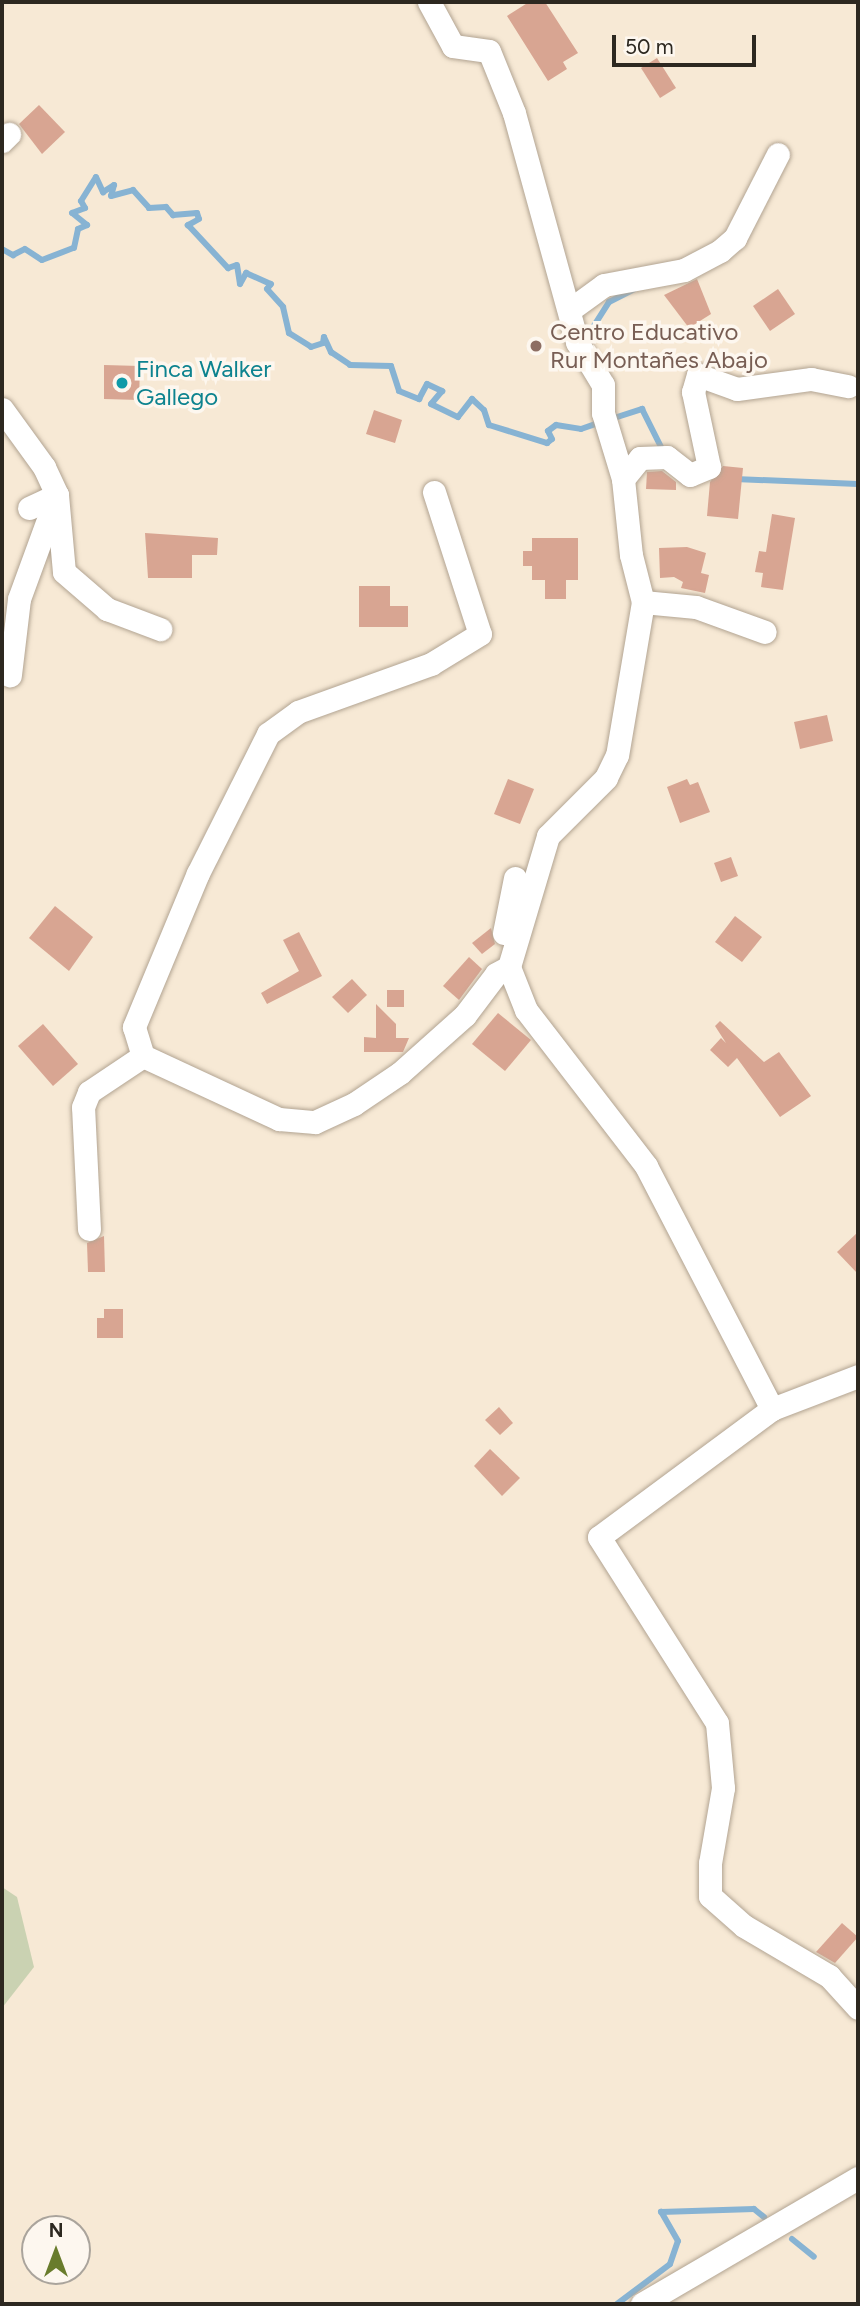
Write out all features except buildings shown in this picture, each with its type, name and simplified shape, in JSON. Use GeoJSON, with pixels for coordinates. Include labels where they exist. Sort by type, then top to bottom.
{"type":"FeatureCollection","features":[{"type":"Feature","properties":{"kind":"street"},"geometry":{"type":"LineString","coordinates":[[429,2],[453,46],[489,51],[499,72],[583,350],[603,385],[603,413],[623,479],[631,555],[643,601],[617,755],[606,778],[548,836],[503,970],[465,1015],[400,1073],[355,1104],[315,1122],[279,1119],[144,1056],[134,1027],[139,1006],[268,734],[298,712],[431,664],[480,634],[434,492]]}},
{"type":"Feature","properties":{"kind":"street"},"geometry":{"type":"LineString","coordinates":[[570,309],[604,285],[684,270],[735,238],[778,154]]}},
{"type":"Feature","properties":{"kind":"street"},"geometry":{"type":"LineString","coordinates":[[623,479],[640,458],[667,457],[690,475],[709,467],[692,393],[698,375],[737,389],[811,379],[848,386]]}},
{"type":"Feature","properties":{"kind":"street"},"geometry":{"type":"LineString","coordinates":[[2,409],[44,467],[57,495],[64,572],[107,609],[160,629]]}},
{"type":"Feature","properties":{"kind":"street"},"geometry":{"type":"LineString","coordinates":[[29,508],[57,495]]}},
{"type":"Feature","properties":{"kind":"street"},"geometry":{"type":"LineString","coordinates":[[9,675],[19,599],[57,495]]}},
{"type":"Feature","properties":{"kind":"street"},"geometry":{"type":"LineString","coordinates":[[643,601],[696,607],[765,632]]}},
{"type":"Feature","properties":{"kind":"street"},"geometry":{"type":"LineString","coordinates":[[515,878],[503,970],[526,1010],[646,1166],[772,1409]]}},
{"type":"Feature","properties":{"kind":"street"},"geometry":{"type":"LineString","coordinates":[[89,1229],[83,1107],[89,1092],[144,1056]]}},
{"type":"Feature","properties":{"kind":"street"},"geometry":{"type":"LineString","coordinates":[[858,1376],[772,1409],[599,1537],[717,1723],[723,1788],[710,1863],[710,1896],[744,1926],[829,1976],[858,2008]]}},
{"type":"Feature","properties":{"kind":"street"},"geometry":{"type":"LineString","coordinates":[[642,2304],[858,2178]]}},
{"type":"Feature","properties":{"kind":"green space"},"geometry":{"type":"Polygon","coordinates":[[[2,1887],[17,1897],[34,1967],[2,2008],[2,1887]]]}},
{"type":"Feature","properties":{"kind":"waterway"},"geometry":{"type":"LineString","coordinates":[[2,249],[13,255],[25,249],[42,260],[74,248],[78,229],[87,225],[72,213],[85,208],[81,201],[96,177],[103,192],[114,185],[111,196],[133,190],[149,208],[166,207],[173,215],[197,213],[199,219],[188,225],[228,268],[237,265],[240,284],[246,273],[271,284],[267,289],[283,307],[289,333],[311,347],[323,343],[324,337],[331,352],[350,365],[391,366],[399,391],[419,399],[427,384],[442,391],[431,404],[458,417],[472,399],[484,410],[489,425],[547,443],[552,439],[548,431],[556,425],[581,429],[601,422]]}},
{"type":"Feature","properties":{"kind":"waterway"},"geometry":{"type":"LineString","coordinates":[[583,343],[609,302],[634,289]]}},
{"type":"Feature","properties":{"kind":"waterway"},"geometry":{"type":"LineString","coordinates":[[611,419],[642,409],[663,451]]}},
{"type":"Feature","properties":{"kind":"waterway"},"geometry":{"type":"LineString","coordinates":[[735,479],[858,484]]}},
{"type":"Feature","properties":{"kind":"waterway"},"geometry":{"type":"LineString","coordinates":[[617,2304],[670,2264],[678,2241],[661,2212],[754,2209],[764,2217]]}},
{"type":"Feature","properties":{"kind":"waterway"},"geometry":{"type":"LineString","coordinates":[[792,2239],[814,2257]]}},
{"type":"Feature","properties":{"kind":"place","name":"Centro Educativo Rur Montañes Abajo"},"geometry":{"type":"Point","coordinates":[536,346]}},
{"type":"Feature","properties":{"kind":"place","name":"Finca Walker Gallego"},"geometry":{"type":"Point","coordinates":[122,383]}}]}
